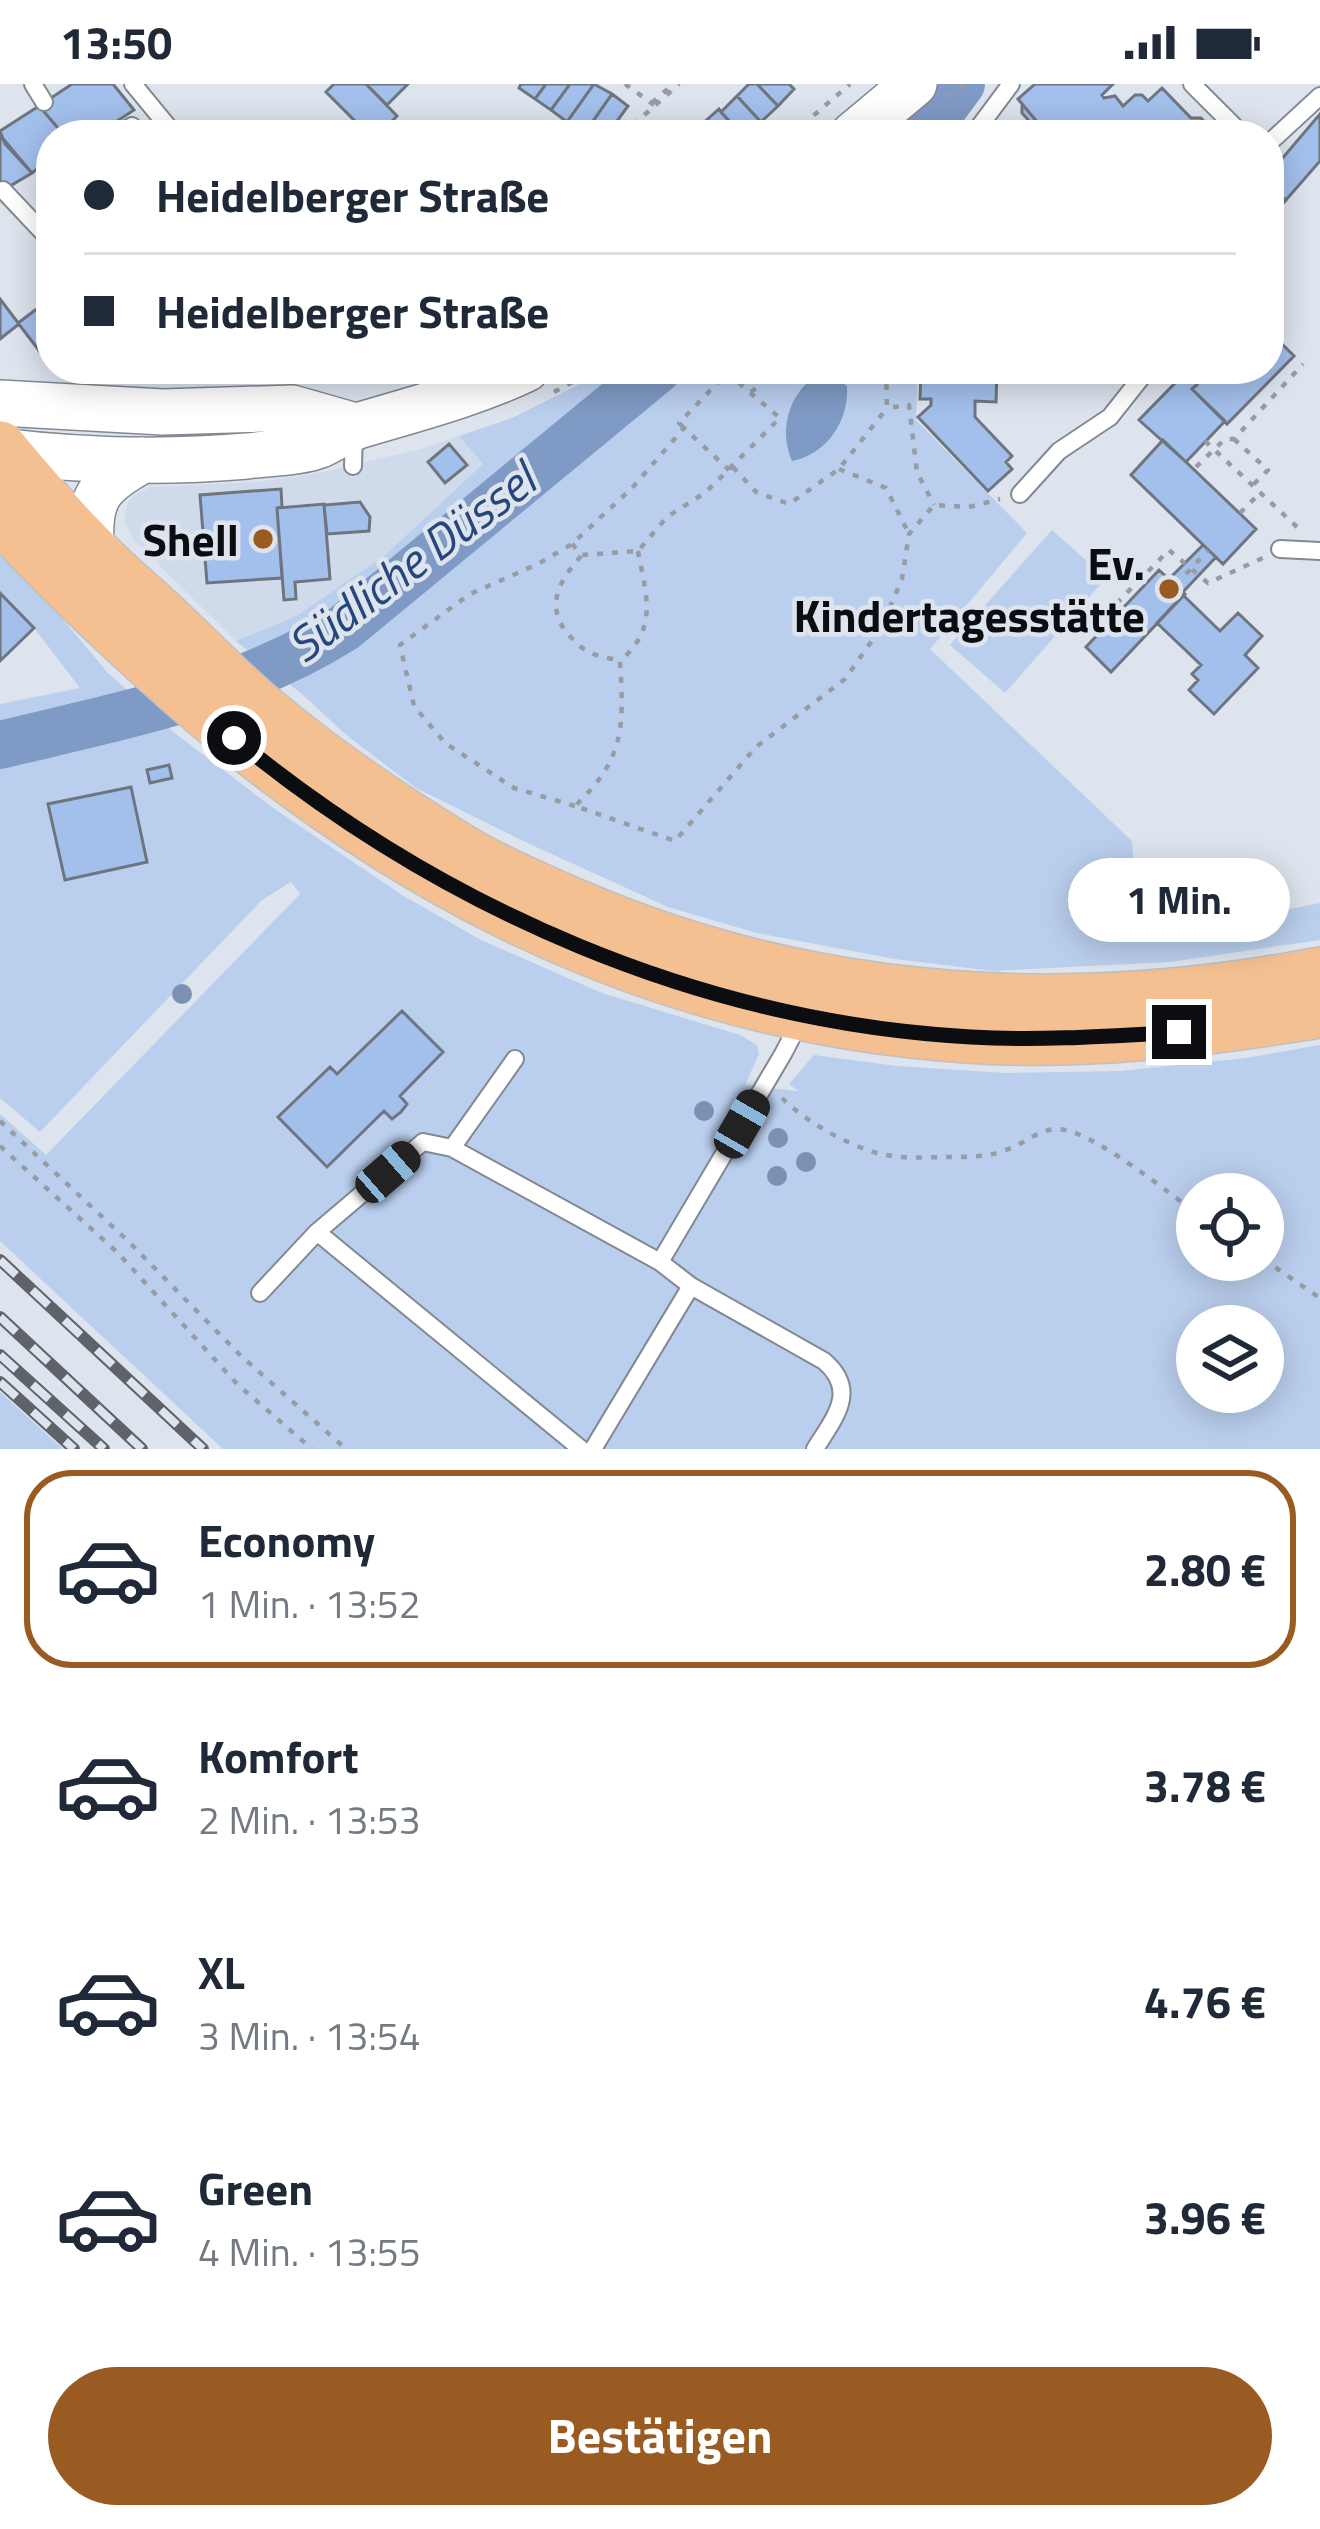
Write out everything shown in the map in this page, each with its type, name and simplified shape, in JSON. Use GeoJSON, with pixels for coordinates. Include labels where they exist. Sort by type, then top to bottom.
{"type":"FeatureCollection","features":[{"type":"Feature","properties":{"kind":"main road"},"geometry":{"type":"LineString","coordinates":[[867,120],[897,89]]}},
{"type":"Feature","properties":{"kind":"main road"},"geometry":{"type":"LineString","coordinates":[[92,550],[89,520],[93,502],[113,478],[318,446],[354,446],[429,407],[488,384]]}},
{"type":"Feature","properties":{"kind":"main road"},"geometry":{"type":"LineString","coordinates":[[1,438],[163,412],[292,408],[354,446]]}},
{"type":"Feature","properties":{"kind":"main road"},"geometry":{"type":"LineString","coordinates":[[1,438],[55,458],[166,467]]}},
{"type":"Feature","properties":{"kind":"main road"},"geometry":{"type":"LineString","coordinates":[[1,438],[92,550],[206,658],[256,756],[374,841],[439,880],[608,960],[800,1015],[969,1037],[1073,1039],[1179,1032],[1320,1012]]}},
{"type":"Feature","properties":{"kind":"main road"},"geometry":{"type":"LineString","coordinates":[[0,515],[158,672],[354,781],[468,854],[664,940],[764,968],[962,999],[1049,1001],[1210,991],[1320,973]]}},
{"type":"Feature","properties":{"kind":"lane"},"geometry":{"type":"LineString","coordinates":[[32,84],[44,102]]}},
{"type":"Feature","properties":{"kind":"lane"},"geometry":{"type":"LineString","coordinates":[[133,84],[163,120]]}},
{"type":"Feature","properties":{"kind":"lane"},"geometry":{"type":"LineString","coordinates":[[984,120],[1011,84]]}},
{"type":"Feature","properties":{"kind":"lane"},"geometry":{"type":"LineString","coordinates":[[1192,84],[1228,120]]}},
{"type":"Feature","properties":{"kind":"lane"},"geometry":{"type":"LineString","coordinates":[[1284,129],[1320,96]]}},
{"type":"Feature","properties":{"kind":"lane"},"geometry":{"type":"LineString","coordinates":[[3,190],[36,226]]}},
{"type":"Feature","properties":{"kind":"lane"},"geometry":{"type":"LineString","coordinates":[[1020,494],[1059,451],[1110,417],[1136,384]]}},
{"type":"Feature","properties":{"kind":"lane"},"geometry":{"type":"LineString","coordinates":[[1280,549],[1320,551]]}},
{"type":"Feature","properties":{"kind":"lane"},"geometry":{"type":"LineString","coordinates":[[660,1262],[783,1054],[800,1015]]}},
{"type":"Feature","properties":{"kind":"lane"},"geometry":{"type":"LineString","coordinates":[[452,1148],[515,1060]]}},
{"type":"Feature","properties":{"kind":"lane"},"geometry":{"type":"LineString","coordinates":[[260,1293],[317,1232],[423,1142],[452,1148],[660,1262],[691,1286],[824,1361],[837,1373],[842,1396],[838,1412],[815,1449]]}},
{"type":"Feature","properties":{"kind":"lane"},"geometry":{"type":"LineString","coordinates":[[317,1232],[581,1449]]}},
{"type":"Feature","properties":{"kind":"lane"},"geometry":{"type":"LineString","coordinates":[[593,1449],[691,1286]]}},
{"type":"Feature","properties":{"kind":"path"},"geometry":{"type":"LineString","coordinates":[[625,84],[654,105]]}},
{"type":"Feature","properties":{"kind":"path"},"geometry":{"type":"LineString","coordinates":[[638,120],[676,84]]}},
{"type":"Feature","properties":{"kind":"path"},"geometry":{"type":"LineString","coordinates":[[808,120],[850,84]]}},
{"type":"Feature","properties":{"kind":"path"},"geometry":{"type":"LineString","coordinates":[[1234,439],[1303,364]]}},
{"type":"Feature","properties":{"kind":"path"},"geometry":{"type":"LineString","coordinates":[[716,384],[679,423],[756,492],[789,505],[839,469],[886,408],[886,384]]}},
{"type":"Feature","properties":{"kind":"path"},"geometry":{"type":"LineString","coordinates":[[620,661],[588,652],[570,637],[557,620],[555,600],[560,584],[582,555],[638,551],[667,517],[706,492],[780,418],[739,384]]}},
{"type":"Feature","properties":{"kind":"path"},"geometry":{"type":"LineString","coordinates":[[750,394],[762,384]]}},
{"type":"Feature","properties":{"kind":"path"},"geometry":{"type":"LineString","coordinates":[[886,408],[909,405],[916,472],[934,506]]}},
{"type":"Feature","properties":{"kind":"path"},"geometry":{"type":"LineString","coordinates":[[684,428],[632,488],[572,544],[470,594],[400,645],[414,706],[446,743],[514,788],[675,841],[756,747],[845,679],[881,628],[902,579],[909,534],[934,506],[969,507],[1020,494]]}},
{"type":"Feature","properties":{"kind":"path"},"geometry":{"type":"LineString","coordinates":[[1196,467],[1225,439],[1234,439],[1268,470],[1252,486]]}},
{"type":"Feature","properties":{"kind":"path"},"geometry":{"type":"LineString","coordinates":[[1205,441],[1305,534]]}},
{"type":"Feature","properties":{"kind":"path"},"geometry":{"type":"LineString","coordinates":[[839,469],[886,488],[909,534]]}},
{"type":"Feature","properties":{"kind":"path"},"geometry":{"type":"LineString","coordinates":[[1240,513],[1260,493]]}},
{"type":"Feature","properties":{"kind":"path"},"geometry":{"type":"LineString","coordinates":[[572,544],[582,555]]}},
{"type":"Feature","properties":{"kind":"path"},"geometry":{"type":"LineString","coordinates":[[1118,614],[1112,608],[1169,550],[1208,584],[1280,549]]}},
{"type":"Feature","properties":{"kind":"path"},"geometry":{"type":"LineString","coordinates":[[1176,585],[1208,550]]}},
{"type":"Feature","properties":{"kind":"path"},"geometry":{"type":"LineString","coordinates":[[620,661],[645,628],[646,596],[638,551]]}},
{"type":"Feature","properties":{"kind":"path"},"geometry":{"type":"LineString","coordinates":[[574,806],[598,784],[614,759],[622,699],[620,661]]}},
{"type":"Feature","properties":{"kind":"path"},"geometry":{"type":"LineString","coordinates":[[782,1098],[814,1124],[886,1155],[981,1156],[1006,1150],[1047,1129],[1075,1132],[1176,1199]]}},
{"type":"Feature","properties":{"kind":"path"},"geometry":{"type":"LineString","coordinates":[[0,1121],[240,1355],[346,1449]]}},
{"type":"Feature","properties":{"kind":"path"},"geometry":{"type":"LineString","coordinates":[[0,1145],[118,1253],[236,1384],[312,1449]]}},
{"type":"Feature","properties":{"kind":"path"},"geometry":{"type":"LineString","coordinates":[[1284,1273],[1320,1298]]}},
{"type":"Feature","properties":{"kind":"shaded area"},"geometry":{"type":"Polygon","coordinates":[[[580,384],[917,384],[916,420],[1027,533],[930,649],[1132,841],[1136,898],[1290,909],[1320,903],[1320,940],[1170,962],[993,971],[895,959],[757,933],[668,907],[416,788],[236,641],[298,615],[384,556],[483,464],[459,436],[512,418],[580,384]]]}},
{"type":"Feature","properties":{"kind":"shaded area"},"geometry":{"type":"Polygon","coordinates":[[[844,384],[847,399],[833,434],[816,451],[792,461],[787,422],[803,388],[844,384]]]}},
{"type":"Feature","properties":{"kind":"shaded area"},"geometry":{"type":"Polygon","coordinates":[[[459,436],[483,464],[384,556],[298,615],[236,641],[133,539],[124,521],[128,502],[150,487],[258,482],[319,473],[459,436]]]}},
{"type":"Feature","properties":{"kind":"shaded area"},"geometry":{"type":"Polygon","coordinates":[[[1052,530],[1106,578],[1005,693],[950,645],[1052,530]]]}},
{"type":"Feature","properties":{"kind":"shaded area"},"geometry":{"type":"Polygon","coordinates":[[[0,555],[108,673],[176,734],[276,810],[402,895],[481,940],[602,993],[740,1035],[757,1045],[759,1054],[745,1085],[798,1091],[789,1084],[814,1055],[1006,1073],[1120,1071],[1320,1045],[1320,1449],[223,1449],[0,1241],[0,1114],[46,1155],[300,894],[291,882],[262,900],[40,1132],[0,1098],[0,704],[80,688],[0,593],[0,555]]]}},
{"type":"Feature","properties":{"kind":"shaded area"},"geometry":{"type":"Polygon","coordinates":[[[0,1392],[63,1449],[0,1449],[0,1392]]]}},
{"type":"Feature","properties":{"kind":"building"},"geometry":{"type":"Polygon","coordinates":[[[72,84],[113,84],[134,110],[119,120],[51,120],[39,106],[72,84]]]}},
{"type":"Feature","properties":{"kind":"building"},"geometry":{"type":"Polygon","coordinates":[[[334,84],[366,84],[397,116],[393,120],[354,120],[326,92],[334,84]]]}},
{"type":"Feature","properties":{"kind":"building"},"geometry":{"type":"Polygon","coordinates":[[[366,84],[408,84],[387,105],[366,84]]]}},
{"type":"Feature","properties":{"kind":"building"},"geometry":{"type":"Polygon","coordinates":[[[521,84],[546,84],[535,99],[519,88],[521,84]]]}},
{"type":"Feature","properties":{"kind":"building"},"geometry":{"type":"Polygon","coordinates":[[[546,84],[570,84],[551,110],[535,99],[546,84]]]}},
{"type":"Feature","properties":{"kind":"building"},"geometry":{"type":"Polygon","coordinates":[[[570,84],[594,84],[568,120],[551,110],[570,84]]]}},
{"type":"Feature","properties":{"kind":"building"},"geometry":{"type":"Polygon","coordinates":[[[594,84],[612,94],[594,120],[568,120],[594,84]]]}},
{"type":"Feature","properties":{"kind":"building"},"geometry":{"type":"Polygon","coordinates":[[[749,84],[757,84],[778,106],[759,120],[737,96],[749,84]]]}},
{"type":"Feature","properties":{"kind":"building"},"geometry":{"type":"Polygon","coordinates":[[[757,84],[789,84],[794,89],[778,106],[757,84]]]}},
{"type":"Feature","properties":{"kind":"building"},"geometry":{"type":"Polygon","coordinates":[[[1035,84],[1113,84],[1102,95],[1115,96],[1123,106],[1135,95],[1148,101],[1162,88],[1191,118],[1203,120],[1036,120],[1018,99],[1035,84]]]}},
{"type":"Feature","properties":{"kind":"building"},"geometry":{"type":"Polygon","coordinates":[[[612,94],[628,106],[618,120],[594,120],[612,94]]]}},
{"type":"Feature","properties":{"kind":"building"},"geometry":{"type":"Polygon","coordinates":[[[737,96],[759,120],[728,120],[721,112],[737,96]]]}},
{"type":"Feature","properties":{"kind":"building"},"geometry":{"type":"Polygon","coordinates":[[[39,106],[51,120],[36,120],[36,170],[32,173],[5,144],[0,131],[39,106]]]}},
{"type":"Feature","properties":{"kind":"building"},"geometry":{"type":"Polygon","coordinates":[[[719,109],[729,120],[707,120],[719,109]]]}},
{"type":"Feature","properties":{"kind":"building"},"geometry":{"type":"Polygon","coordinates":[[[1320,114],[1320,161],[1286,200],[1284,156],[1320,114]]]}},
{"type":"Feature","properties":{"kind":"building"},"geometry":{"type":"Polygon","coordinates":[[[0,135],[32,173],[0,192],[0,135]]]}},
{"type":"Feature","properties":{"kind":"building"},"geometry":{"type":"Polygon","coordinates":[[[0,299],[19,324],[0,339],[0,299]]]}},
{"type":"Feature","properties":{"kind":"building"},"geometry":{"type":"Polygon","coordinates":[[[36,310],[36,347],[18,323],[36,310]]]}},
{"type":"Feature","properties":{"kind":"building"},"geometry":{"type":"Polygon","coordinates":[[[1284,346],[1294,356],[1284,366],[1284,346]]]}},
{"type":"Feature","properties":{"kind":"building"},"geometry":{"type":"Polygon","coordinates":[[[920,384],[997,384],[996,402],[975,401],[975,417],[1012,456],[1006,462],[1012,469],[988,491],[918,417],[931,405],[931,399],[920,399],[920,384]]]}},
{"type":"Feature","properties":{"kind":"building"},"geometry":{"type":"Polygon","coordinates":[[[1174,384],[1196,384],[1192,389],[1225,421],[1186,462],[1139,420],[1174,384]]]}},
{"type":"Feature","properties":{"kind":"building"},"geometry":{"type":"Polygon","coordinates":[[[1197,384],[1266,384],[1227,424],[1192,389],[1197,384]]]}},
{"type":"Feature","properties":{"kind":"building"},"geometry":{"type":"Polygon","coordinates":[[[1163,440],[1256,529],[1223,564],[1131,475],[1163,440]]]}},
{"type":"Feature","properties":{"kind":"building"},"geometry":{"type":"Polygon","coordinates":[[[449,444],[467,465],[445,483],[428,462],[449,444]]]}},
{"type":"Feature","properties":{"kind":"building"},"geometry":{"type":"Polygon","coordinates":[[[281,489],[282,507],[277,508],[282,578],[207,583],[200,495],[281,489]]]}},
{"type":"Feature","properties":{"kind":"building"},"geometry":{"type":"Polygon","coordinates":[[[360,502],[370,517],[369,531],[327,534],[324,505],[360,502]]]}},
{"type":"Feature","properties":{"kind":"building"},"geometry":{"type":"Polygon","coordinates":[[[324,504],[330,579],[295,582],[296,599],[284,600],[277,508],[324,504]]]}},
{"type":"Feature","properties":{"kind":"building"},"geometry":{"type":"Polygon","coordinates":[[[1203,545],[1216,557],[1183,592],[1169,579],[1203,545]]]}},
{"type":"Feature","properties":{"kind":"building"},"geometry":{"type":"Polygon","coordinates":[[[1159,570],[1185,594],[1111,672],[1086,647],[1159,570]]]}},
{"type":"Feature","properties":{"kind":"building"},"geometry":{"type":"Polygon","coordinates":[[[0,593],[34,628],[0,661],[0,593]]]}},
{"type":"Feature","properties":{"kind":"building"},"geometry":{"type":"Polygon","coordinates":[[[1183,595],[1220,631],[1238,613],[1262,636],[1245,655],[1258,668],[1214,714],[1189,690],[1198,680],[1192,674],[1201,665],[1157,623],[1183,595]]]}},
{"type":"Feature","properties":{"kind":"building"},"geometry":{"type":"Polygon","coordinates":[[[169,765],[172,778],[150,783],[147,770],[169,765]]]}},
{"type":"Feature","properties":{"kind":"building"},"geometry":{"type":"Polygon","coordinates":[[[131,787],[147,862],[65,880],[48,804],[131,787]]]}},
{"type":"Feature","properties":{"kind":"building"},"geometry":{"type":"Polygon","coordinates":[[[402,1011],[443,1052],[400,1096],[407,1104],[401,1112],[392,1119],[384,1111],[327,1167],[278,1117],[330,1067],[337,1074],[402,1011]]]}},
{"type":"Feature","properties":{"kind":"waterway","name":"Südliche Düssel"},"geometry":{"type":"LineString","coordinates":[[934,120],[961,84]]}},
{"type":"Feature","properties":{"kind":"waterway","name":"Südliche Düssel"},"geometry":{"type":"LineString","coordinates":[[0,745],[178,700],[304,651],[344,628],[640,384]]}},
{"type":"Feature","properties":{"kind":"railway"},"geometry":{"type":"LineString","coordinates":[[0,1260],[203,1449]]}},
{"type":"Feature","properties":{"kind":"railway"},"geometry":{"type":"LineString","coordinates":[[0,1317],[142,1449]]}},
{"type":"Feature","properties":{"kind":"railway"},"geometry":{"type":"LineString","coordinates":[[0,1355],[104,1449]]}},
{"type":"Feature","properties":{"kind":"railway"},"geometry":{"type":"LineString","coordinates":[[0,1382],[74,1449]]}},
{"type":"Feature","properties":{"kind":"place","name":"Shell"},"geometry":{"type":"Point","coordinates":[263,539]}},
{"type":"Feature","properties":{"kind":"place","name":"Ev. Kindertagesstätte"},"geometry":{"type":"Point","coordinates":[1169,589]}},
{"type":"Feature","properties":{"kind":"route"},"geometry":{"type":"LineString","coordinates":[[234,738],[374,841],[439,880],[608,960],[702,990],[800,1015],[969,1037],[1073,1039],[1179,1032]]}}]}
